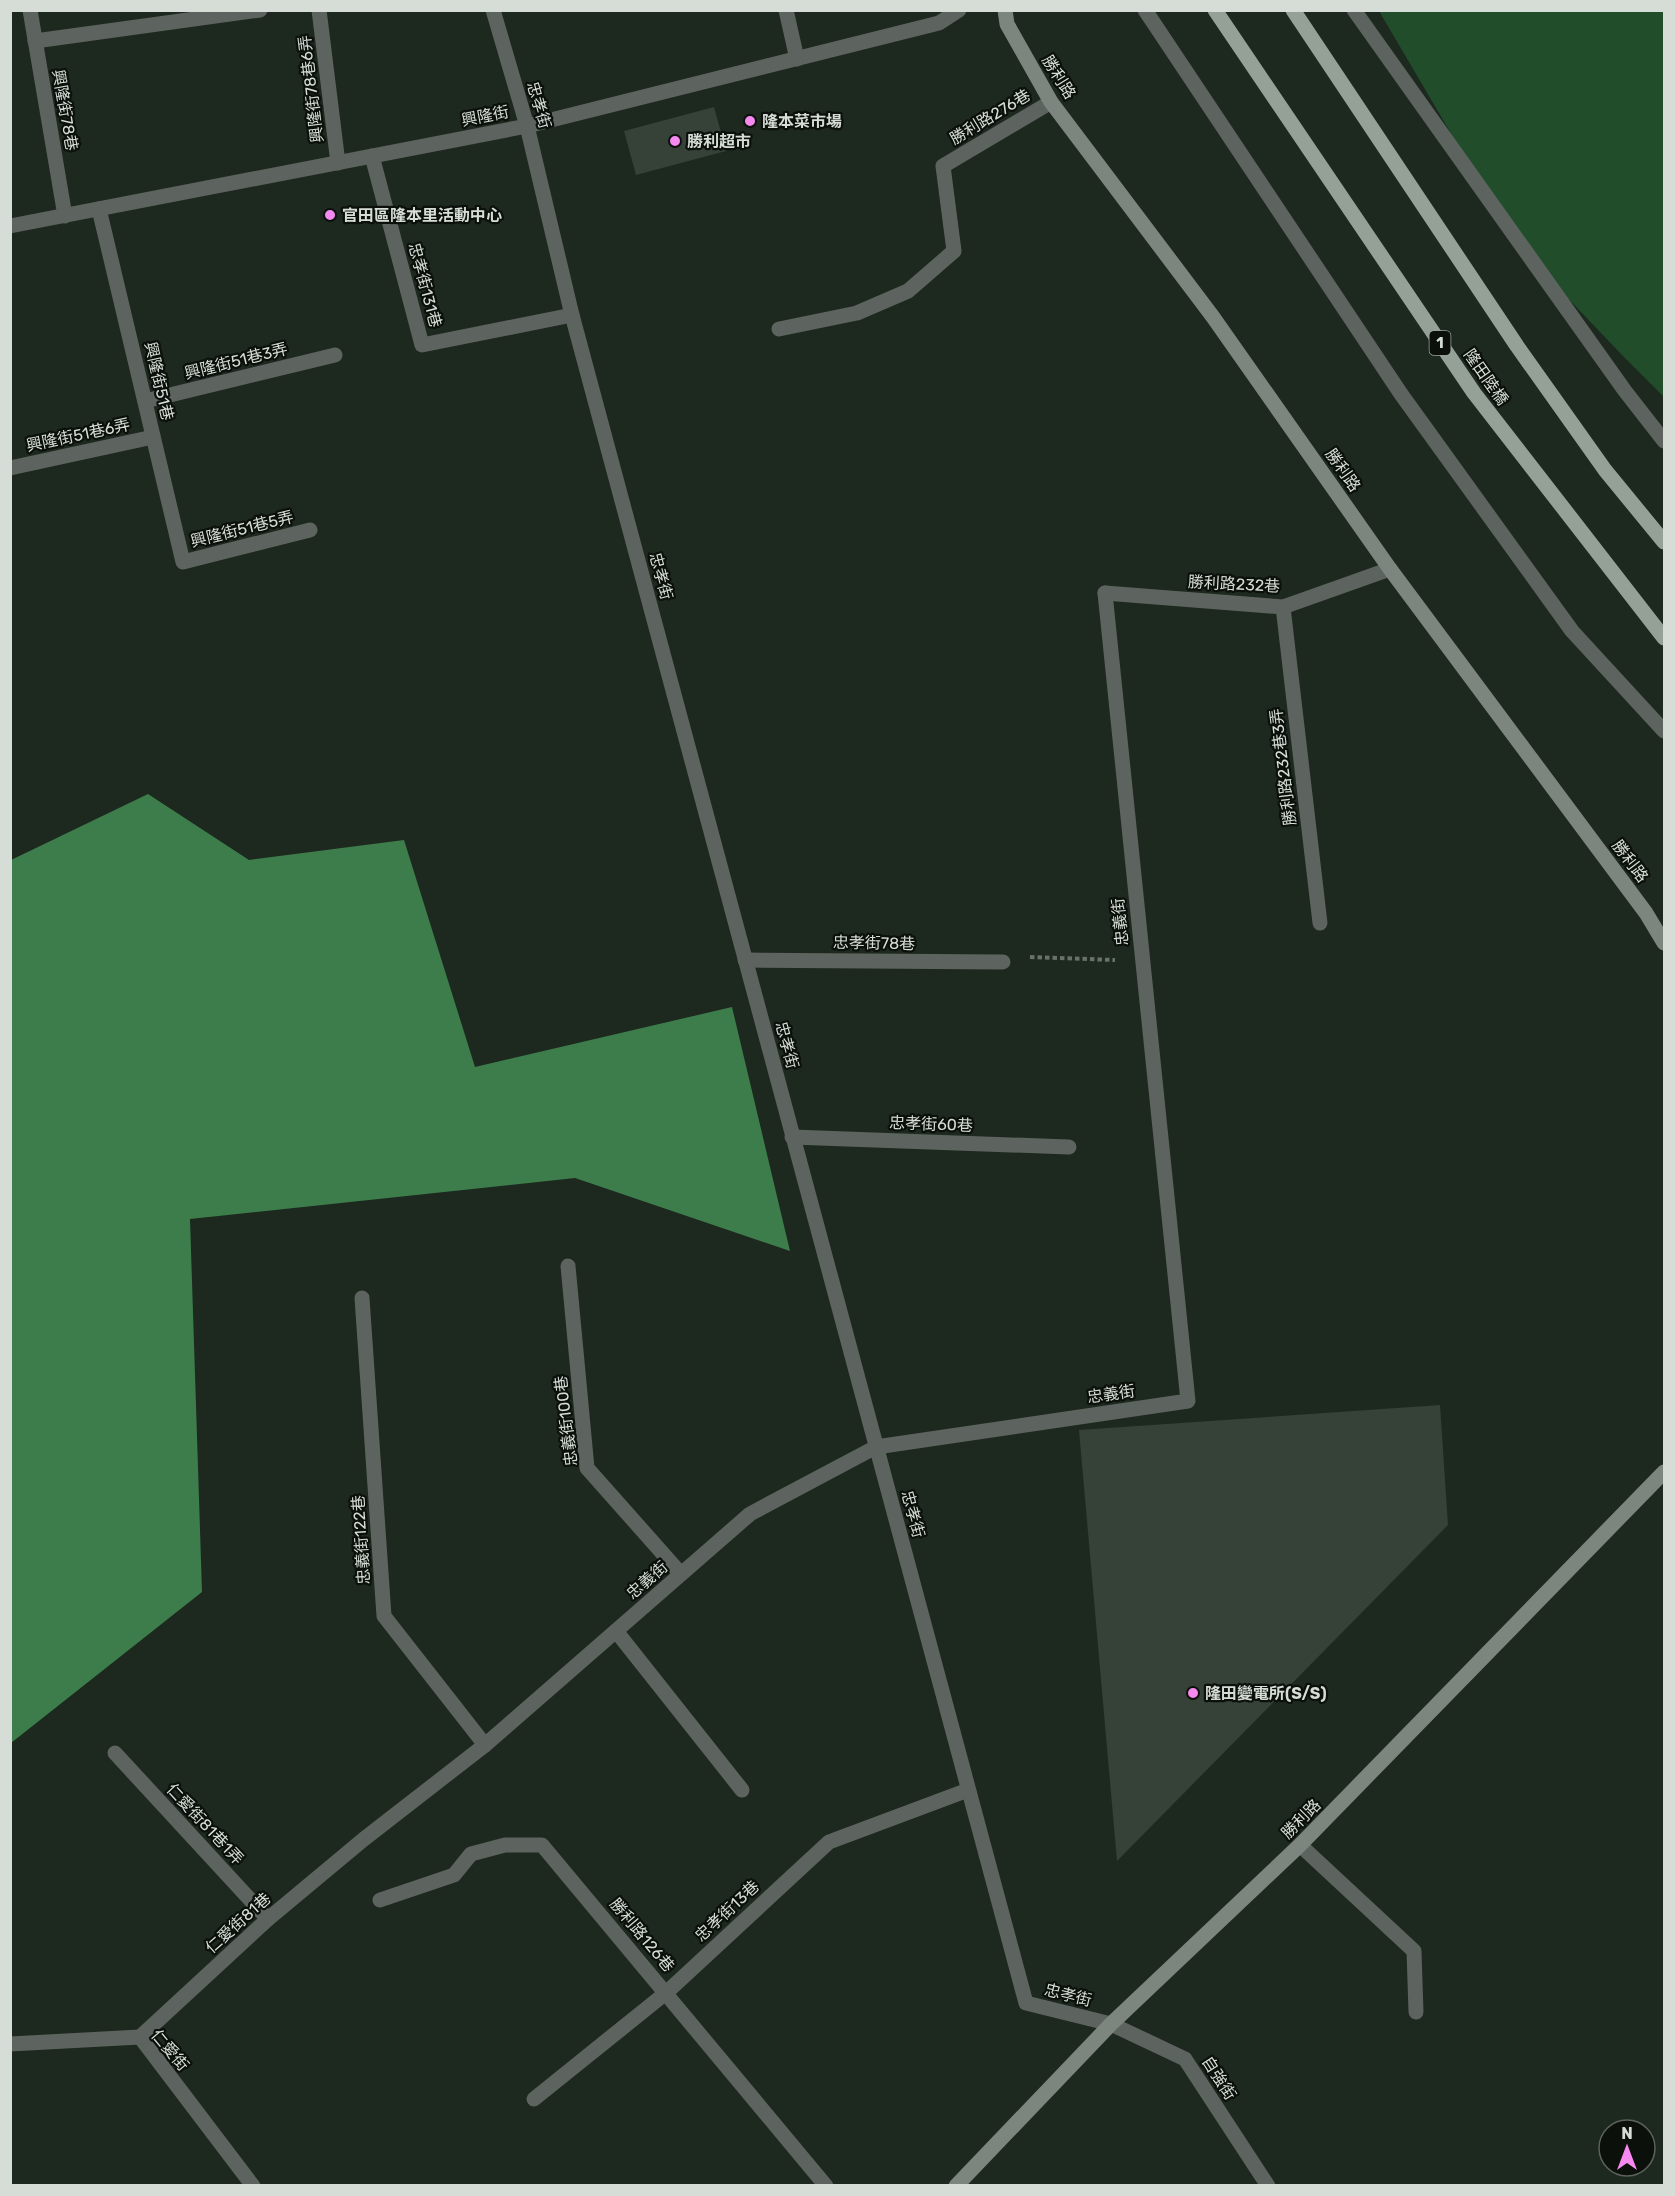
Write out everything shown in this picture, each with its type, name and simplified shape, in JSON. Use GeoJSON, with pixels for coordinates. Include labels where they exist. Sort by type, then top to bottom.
{"type":"FeatureCollection","features":[{"type":"Feature","properties":{"kind":"main road","name":"勝利路"},"geometry":{"type":"LineString","coordinates":[[1005,10],[1006,24],[1051,102],[1213,317],[1390,569],[1646,913],[1665,943]]}},
{"type":"Feature","properties":{"kind":"main road","name":"隆田陸橋"},"geometry":{"type":"LineString","coordinates":[[1215,10],[1474,393],[1665,638]]}},
{"type":"Feature","properties":{"kind":"main road"},"geometry":{"type":"LineString","coordinates":[[1296,12],[1517,346],[1605,470],[1665,542]]}},
{"type":"Feature","properties":{"kind":"main road","name":"勝利路"},"geometry":{"type":"LineString","coordinates":[[956,2186],[1112,2024],[1300,1845],[1665,1472]]}},
{"type":"Feature","properties":{"kind":"street","name":"興隆街78巷"},"geometry":{"type":"LineString","coordinates":[[30,10],[65,216]]}},
{"type":"Feature","properties":{"kind":"street"},"geometry":{"type":"LineString","coordinates":[[35,41],[260,10]]}},
{"type":"Feature","properties":{"kind":"street","name":"興隆街78巷6弄"},"geometry":{"type":"LineString","coordinates":[[320,10],[338,163]]}},
{"type":"Feature","properties":{"kind":"street","name":"忠孝街"},"geometry":{"type":"LineString","coordinates":[[493,10],[526,126],[572,315],[1026,2003],[1112,2024]]}},
{"type":"Feature","properties":{"kind":"street"},"geometry":{"type":"LineString","coordinates":[[786,10],[797,58]]}},
{"type":"Feature","properties":{"kind":"street","name":"興隆街"},"geometry":{"type":"LineString","coordinates":[[10,226],[526,126],[939,23],[959,10]]}},
{"type":"Feature","properties":{"kind":"street"},"geometry":{"type":"LineString","coordinates":[[1145,10],[1401,394],[1572,631],[1665,731]]}},
{"type":"Feature","properties":{"kind":"street"},"geometry":{"type":"LineString","coordinates":[[1354,10],[1625,391],[1665,441]]}},
{"type":"Feature","properties":{"kind":"street","name":"勝利路276巷"},"geometry":{"type":"LineString","coordinates":[[779,329],[857,313],[908,291],[954,251],[943,166],[1051,102]]}},
{"type":"Feature","properties":{"kind":"street","name":"忠孝街131巷"},"geometry":{"type":"LineString","coordinates":[[372,156],[422,345],[572,315]]}},
{"type":"Feature","properties":{"kind":"street","name":"興隆街51巷"},"geometry":{"type":"LineString","coordinates":[[99,209],[183,562]]}},
{"type":"Feature","properties":{"kind":"street","name":"興隆街51巷3弄"},"geometry":{"type":"LineString","coordinates":[[145,401],[335,355]]}},
{"type":"Feature","properties":{"kind":"street","name":"興隆街51巷6弄"},"geometry":{"type":"LineString","coordinates":[[10,468],[153,436]]}},
{"type":"Feature","properties":{"kind":"street","name":"興隆街51巷5弄"},"geometry":{"type":"LineString","coordinates":[[183,562],[310,530]]}},
{"type":"Feature","properties":{"kind":"street","name":"勝利路232巷"},"geometry":{"type":"LineString","coordinates":[[1105,593],[1282,607],[1390,569]]}},
{"type":"Feature","properties":{"kind":"street","name":"忠義街"},"geometry":{"type":"LineString","coordinates":[[364,1839],[485,1745],[750,1514],[876,1447],[1188,1401],[1105,593]]}},
{"type":"Feature","properties":{"kind":"street","name":"勝利路232巷3弄"},"geometry":{"type":"LineString","coordinates":[[1282,607],[1320,923]]}},
{"type":"Feature","properties":{"kind":"street","name":"忠孝街78巷"},"geometry":{"type":"LineString","coordinates":[[745,960],[1003,962]]}},
{"type":"Feature","properties":{"kind":"street","name":"忠孝街60巷"},"geometry":{"type":"LineString","coordinates":[[792,1137],[1069,1147]]}},
{"type":"Feature","properties":{"kind":"street","name":"忠義街100巷"},"geometry":{"type":"LineString","coordinates":[[568,1266],[587,1468],[681,1574]]}},
{"type":"Feature","properties":{"kind":"street","name":"忠義街122巷"},"geometry":{"type":"LineString","coordinates":[[362,1298],[384,1616],[485,1745]]}},
{"type":"Feature","properties":{"kind":"street"},"geometry":{"type":"LineString","coordinates":[[616,1631],[742,1790]]}},
{"type":"Feature","properties":{"kind":"street","name":"仁愛街81巷1弄"},"geometry":{"type":"LineString","coordinates":[[115,1753],[268,1919]]}},
{"type":"Feature","properties":{"kind":"street","name":"忠孝街13巷"},"geometry":{"type":"LineString","coordinates":[[534,2099],[667,1992],[829,1842],[968,1790]]}},
{"type":"Feature","properties":{"kind":"street","name":"仁愛街81巷"},"geometry":{"type":"LineString","coordinates":[[140,2037],[268,1919],[364,1839]]}},
{"type":"Feature","properties":{"kind":"street","name":"勝利路126巷"},"geometry":{"type":"LineString","coordinates":[[381,1900],[454,1875],[471,1854],[505,1845],[542,1845],[667,1992],[826,2186]]}},
{"type":"Feature","properties":{"kind":"street"},"geometry":{"type":"LineString","coordinates":[[1300,1845],[1414,1951],[1416,2012]]}},
{"type":"Feature","properties":{"kind":"street","name":"自強街"},"geometry":{"type":"LineString","coordinates":[[1112,2024],[1185,2059],[1268,2186]]}},
{"type":"Feature","properties":{"kind":"street","name":"仁愛街"},"geometry":{"type":"LineString","coordinates":[[10,2044],[140,2037],[253,2186]]}},
{"type":"Feature","properties":{"kind":"path"},"geometry":{"type":"LineString","coordinates":[[1003,962],[1018,957],[1142,960]]}},
{"type":"Feature","properties":{"kind":"shaded area"},"geometry":{"type":"Polygon","coordinates":[[[1379,11],[1664,11],[1664,397],[1516,244],[1379,11]]]}},
{"type":"Feature","properties":{"kind":"shaded area"},"geometry":{"type":"Polygon","coordinates":[[[148,794],[249,860],[404,840],[475,1067],[732,1007],[790,1251],[575,1178],[190,1219],[202,1592],[11,1743],[11,860],[148,794]]]}},
{"type":"Feature","properties":{"kind":"building","name":"勝利超市"},"geometry":{"type":"Polygon","coordinates":[[[714,107],[726,151],[636,175],[624,131],[714,107]]]}},
{"type":"Feature","properties":{"kind":"building","name":"隆田變電所(S/S)"},"geometry":{"type":"Polygon","coordinates":[[[1440,1405],[1448,1525],[1117,1861],[1079,1430],[1440,1405]]]}},
{"type":"Feature","properties":{"kind":"place","name":"隆本菜市場"},"geometry":{"type":"Point","coordinates":[750,121]}},
{"type":"Feature","properties":{"kind":"place","name":"勝利超市"},"geometry":{"type":"Point","coordinates":[675,141]}},
{"type":"Feature","properties":{"kind":"place","name":"官田區隆本里活動中心"},"geometry":{"type":"Point","coordinates":[330,215]}},
{"type":"Feature","properties":{"kind":"place","name":"隆田變電所(S/S)"},"geometry":{"type":"Point","coordinates":[1193,1693]}}]}
